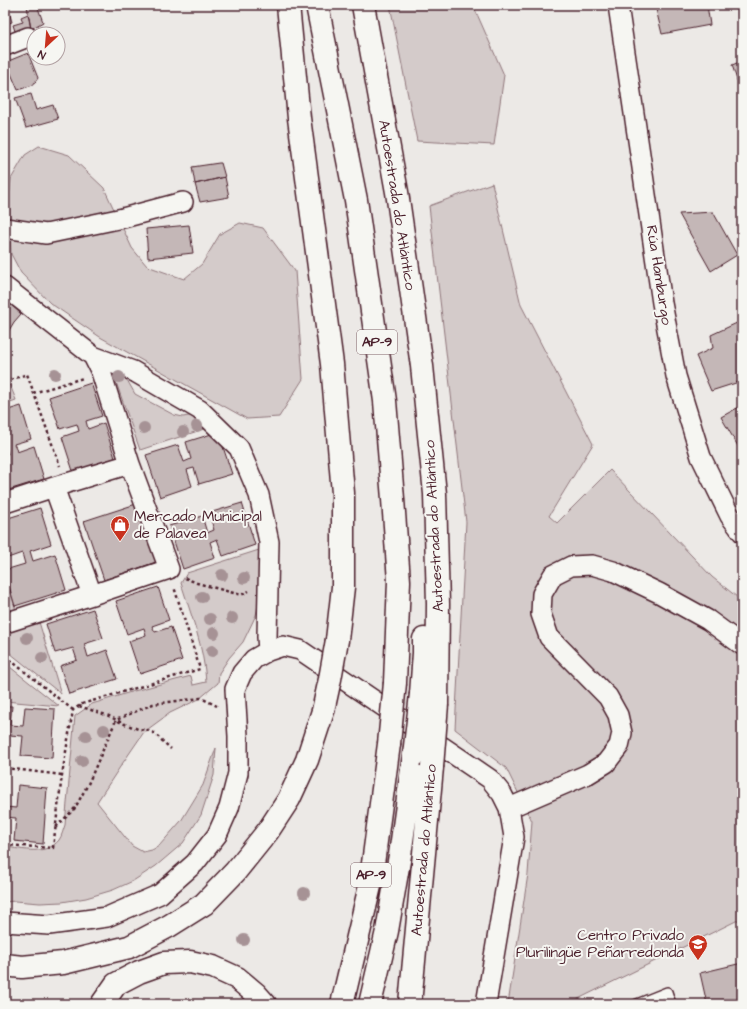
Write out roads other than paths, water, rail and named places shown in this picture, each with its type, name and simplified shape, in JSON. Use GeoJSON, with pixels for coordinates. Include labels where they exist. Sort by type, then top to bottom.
{"type":"FeatureCollection","features":[{"type":"Feature","properties":{"kind":"highway"},"geometry":{"type":"LineString","coordinates":[[5,965],[22,967],[63,964],[129,947],[169,926],[204,904],[235,872],[268,832],[289,799],[307,760],[323,710],[337,640],[343,587],[343,493],[332,364],[299,118],[288,5]]}},
{"type":"Feature","properties":{"kind":"highway","name":"AP-9"},"geometry":{"type":"LineString","coordinates":[[317,5],[356,200],[385,400],[399,581],[395,683],[389,744],[370,886],[342,1004]]}},
{"type":"Feature","properties":{"kind":"highway","name":"Autoestrada do Atlántico"},"geometry":{"type":"LineString","coordinates":[[363,5],[397,192],[422,366],[435,494],[438,604],[423,761],[410,1004]]}},
{"type":"Feature","properties":{"kind":"highway"},"geometry":{"type":"LineString","coordinates":[[370,1004],[387,931],[400,854],[423,761]]}},
{"type":"Feature","properties":{"kind":"highway"},"geometry":{"type":"LineString","coordinates":[[102,1004],[116,984],[139,972],[164,962],[190,962],[213,967],[237,978],[256,994],[265,1004]]}},
{"type":"Feature","properties":{"kind":"street","name":"Rúa Hamburgo"},"geometry":{"type":"LineString","coordinates":[[618,5],[661,296],[676,376],[701,456],[730,516],[742,532]]}},
{"type":"Feature","properties":{"kind":"street"},"geometry":{"type":"LineString","coordinates":[[5,46],[26,38]]}},
{"type":"Feature","properties":{"kind":"street"},"geometry":{"type":"LineString","coordinates":[[5,228],[46,234],[123,218],[183,202]]}},
{"type":"Feature","properties":{"kind":"street"},"geometry":{"type":"LineString","coordinates":[[5,287],[97,364],[133,371],[200,410],[239,448],[259,495],[269,542],[268,651]]}},
{"type":"Feature","properties":{"kind":"street"},"geometry":{"type":"LineString","coordinates":[[5,623],[169,569],[130,464],[97,364]]}},
{"type":"Feature","properties":{"kind":"street"},"geometry":{"type":"LineString","coordinates":[[5,503],[130,464]]}},
{"type":"Feature","properties":{"kind":"street"},"geometry":{"type":"LineString","coordinates":[[60,485],[92,595]]}},
{"type":"Feature","properties":{"kind":"street"},"geometry":{"type":"LineString","coordinates":[[509,808],[588,774],[606,763],[619,746],[622,733],[618,715],[608,698],[549,637],[541,614],[542,594],[553,575],[571,566],[592,565],[613,571],[659,593],[708,620],[742,645]]}},
{"type":"Feature","properties":{"kind":"street"},"geometry":{"type":"LineString","coordinates":[[5,922],[49,925],[107,917],[160,894],[195,863],[217,835],[230,808],[238,772],[238,736],[235,689],[242,673],[254,659],[268,651],[283,646],[300,650],[490,779],[502,794],[509,808],[514,837],[486,1004]]}},
{"type":"Feature","properties":{"kind":"lane"},"geometry":{"type":"LineString","coordinates":[[637,1004],[667,992],[671,1004]]}},
{"type":"Feature","properties":{"kind":"place","name":"Mercado Municipal de Palavea"},"geometry":{"type":"Point","coordinates":[120,542]}},
{"type":"Feature","properties":{"kind":"place","name":"Centro Privado Plurilingüe Peñarredonda"},"geometry":{"type":"Point","coordinates":[698,961]}}]}
